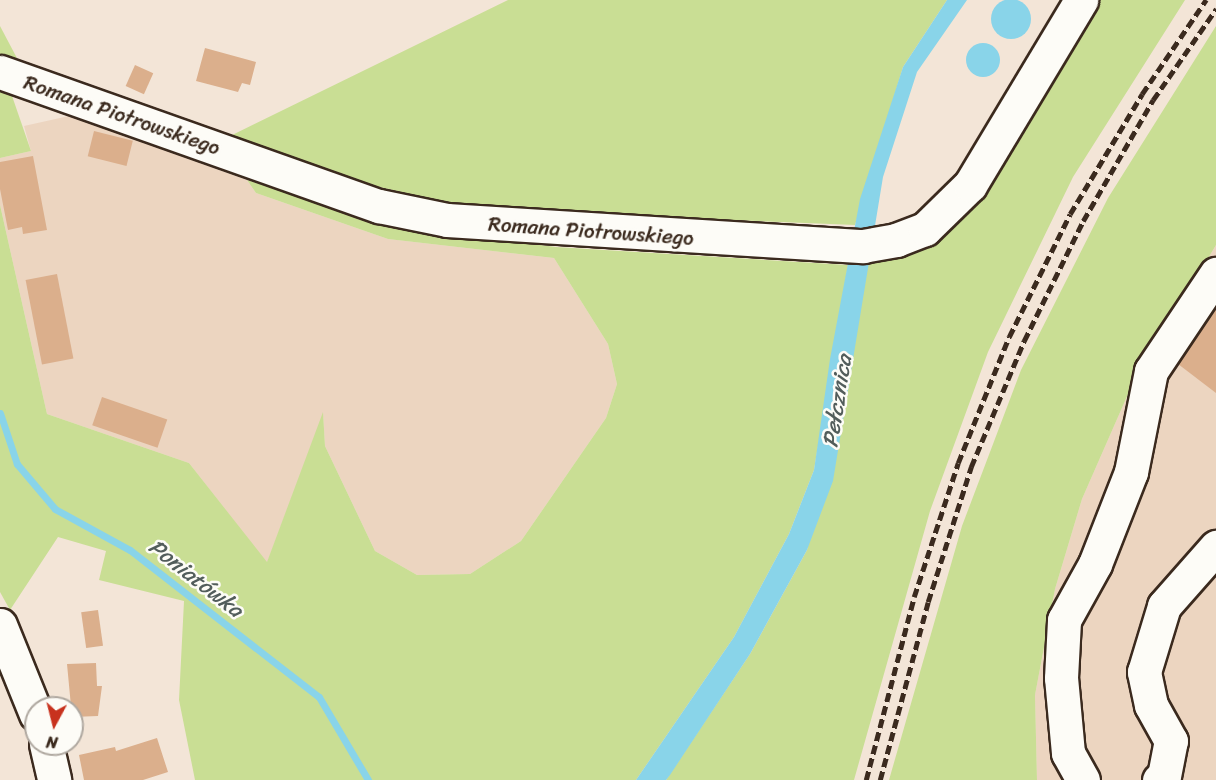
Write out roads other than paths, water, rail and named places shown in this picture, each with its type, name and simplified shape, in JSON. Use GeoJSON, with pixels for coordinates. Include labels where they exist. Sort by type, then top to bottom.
{"type":"FeatureCollection","features":[{"type":"Feature","properties":{"kind":"street","name":"Romana Piotrowskiego"},"geometry":{"type":"LineString","coordinates":[[0,72],[390,208],[447,220],[512,227],[828,246],[896,240],[925,229],[970,185],[1081,0]]}},
{"type":"Feature","properties":{"kind":"street"},"geometry":{"type":"LineString","coordinates":[[1083,780],[1068,753],[1061,678],[1064,620],[1095,564],[1131,472],[1151,370],[1216,274]]}},
{"type":"Feature","properties":{"kind":"street"},"geometry":{"type":"LineString","coordinates":[[1159,780],[1164,776],[1171,741],[1151,705],[1144,672],[1164,606],[1216,547]]}},
{"type":"Feature","properties":{"kind":"street"},"geometry":{"type":"LineString","coordinates":[[0,625],[29,696]]}},
{"type":"Feature","properties":{"kind":"street"},"geometry":{"type":"LineString","coordinates":[[49,756],[54,780]]}},
{"type":"Feature","properties":{"kind":"water"},"geometry":{"type":"Polygon","coordinates":[[[1011,-1],[1025,5],[1031,19],[1025,33],[1011,39],[997,33],[991,19],[997,5],[1011,-1]]]}},
{"type":"Feature","properties":{"kind":"water","name":"Pełcznica"},"geometry":{"type":"Polygon","coordinates":[[[947,0],[967,0],[917,72],[883,177],[833,481],[807,550],[750,654],[670,775],[666,780],[636,780],[734,637],[789,534],[814,470],[830,359],[860,199],[903,67],[947,0]]]}},
{"type":"Feature","properties":{"kind":"water"},"geometry":{"type":"Polygon","coordinates":[[[983,43],[995,48],[1000,60],[995,72],[983,77],[971,72],[966,60],[971,48],[983,43]]]}},
{"type":"Feature","properties":{"kind":"waterway","name":"Poniatówka"},"geometry":{"type":"LineString","coordinates":[[0,413],[17,464],[55,509],[130,550],[319,697],[368,780]]}},
{"type":"Feature","properties":{"kind":"railway"},"geometry":{"type":"LineString","coordinates":[[866,780],[914,597],[958,463],[1009,337],[1070,214],[1142,94],[1206,0]]}},
{"type":"Feature","properties":{"kind":"railway"},"geometry":{"type":"LineString","coordinates":[[880,780],[928,602],[971,467],[1024,341],[1083,221],[1153,100],[1216,9]]}}]}
